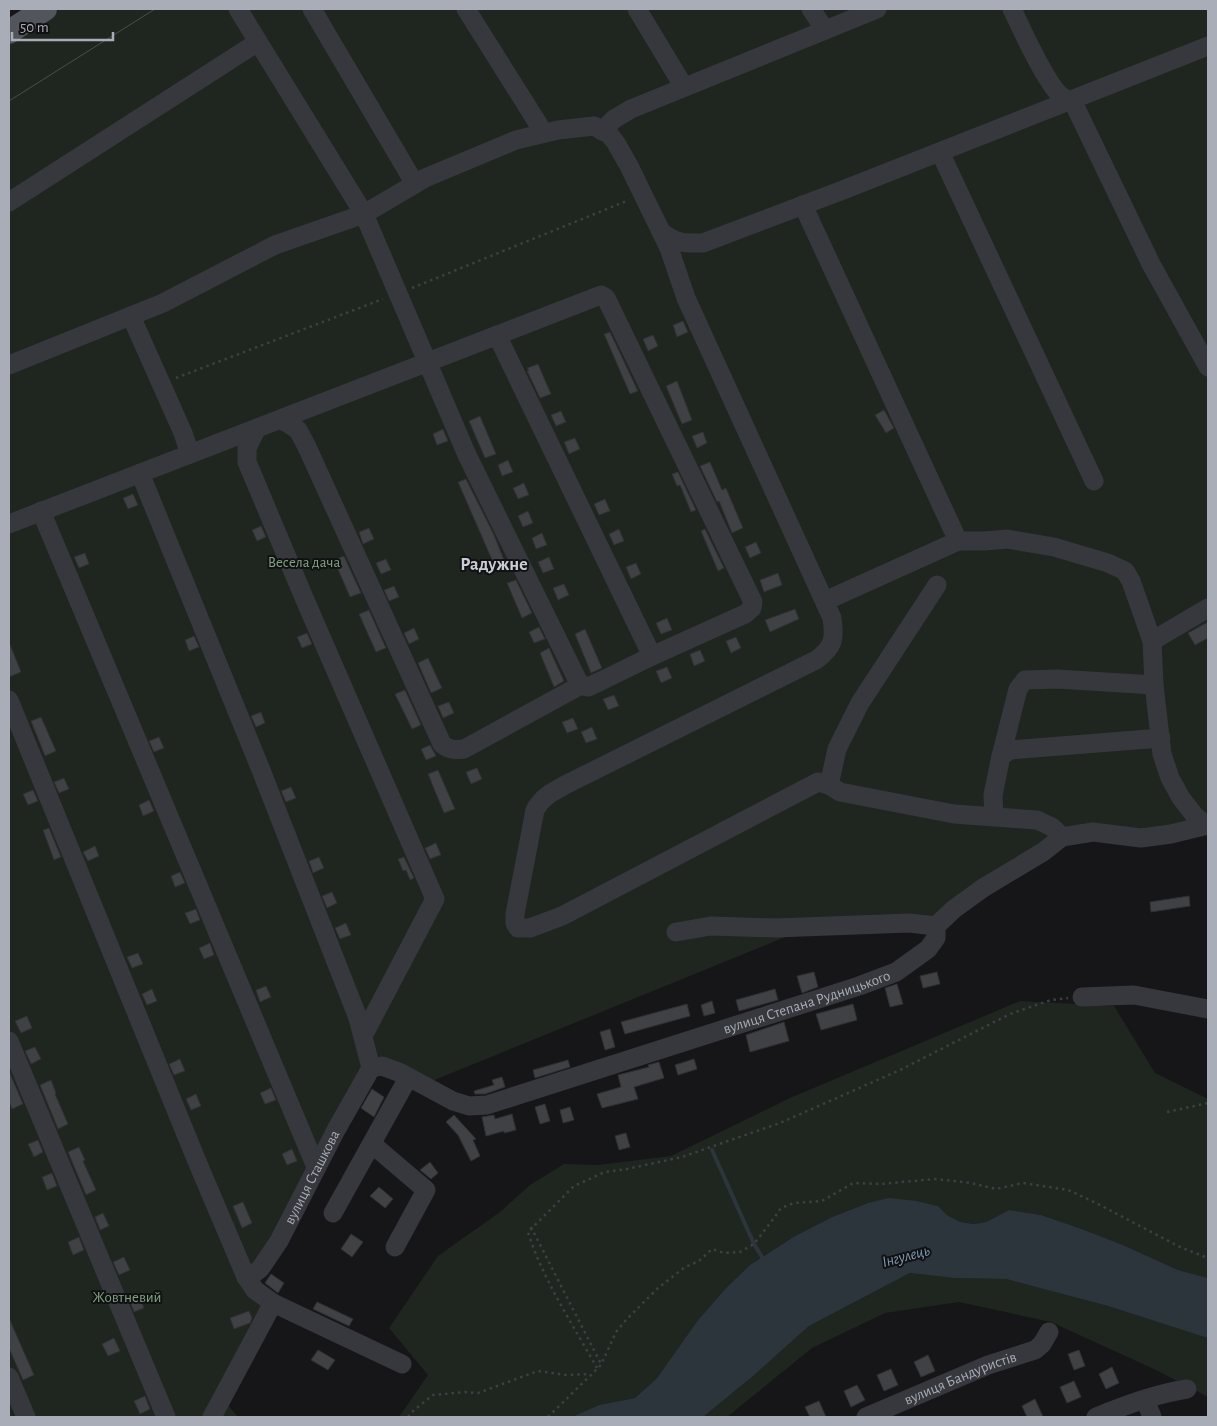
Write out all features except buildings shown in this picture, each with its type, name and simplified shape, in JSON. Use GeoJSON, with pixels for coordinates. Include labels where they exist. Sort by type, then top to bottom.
{"type":"FeatureCollection","features":[{"type":"Feature","properties":{"kind":"main road"},"geometry":{"type":"LineString","coordinates":[[9,32],[45,9]]}},
{"type":"Feature","properties":{"kind":"street"},"geometry":{"type":"LineString","coordinates":[[238,9],[364,214],[467,455],[581,685]]}},
{"type":"Feature","properties":{"kind":"street"},"geometry":{"type":"LineString","coordinates":[[312,9],[415,184]]}},
{"type":"Feature","properties":{"kind":"street"},"geometry":{"type":"LineString","coordinates":[[466,9],[544,133]]}},
{"type":"Feature","properties":{"kind":"street"},"geometry":{"type":"LineString","coordinates":[[637,9],[684,88]]}},
{"type":"Feature","properties":{"kind":"street"},"geometry":{"type":"LineString","coordinates":[[811,9],[825,30]]}},
{"type":"Feature","properties":{"kind":"street"},"geometry":{"type":"LineString","coordinates":[[602,131],[614,119],[631,109],[878,9]]}},
{"type":"Feature","properties":{"kind":"street"},"geometry":{"type":"LineString","coordinates":[[1012,9],[1035,57],[1054,87],[1064,98],[1072,100]]}},
{"type":"Feature","properties":{"kind":"street"},"geometry":{"type":"LineString","coordinates":[[9,202],[258,42]]}},
{"type":"Feature","properties":{"kind":"street"},"geometry":{"type":"LineString","coordinates":[[661,232],[683,244],[703,243],[1208,46]]}},
{"type":"Feature","properties":{"kind":"street"},"geometry":{"type":"LineString","coordinates":[[1072,100],[1151,264],[1208,368]]}},
{"type":"Feature","properties":{"kind":"street"},"geometry":{"type":"LineString","coordinates":[[9,365],[163,303],[275,246],[364,214],[425,178],[516,140],[558,130],[594,126],[609,134],[616,143],[669,248],[686,298],[825,601],[832,618],[834,630],[832,642],[827,652],[816,660],[565,785],[548,794],[540,801],[534,810],[515,914],[515,923],[518,928],[530,928],[562,916],[818,782],[829,785],[840,792],[954,814],[1037,820],[1052,828],[1062,837]]}},
{"type":"Feature","properties":{"kind":"street"},"geometry":{"type":"LineString","coordinates":[[940,152],[1094,481]]}},
{"type":"Feature","properties":{"kind":"street"},"geometry":{"type":"LineString","coordinates":[[803,205],[958,541]]}},
{"type":"Feature","properties":{"kind":"street"},"geometry":{"type":"LineString","coordinates":[[9,524],[601,295],[606,298],[753,602],[752,608],[745,614],[588,687],[581,685],[464,749],[454,750],[442,744],[307,447],[298,430],[281,419]]}},
{"type":"Feature","properties":{"kind":"street"},"geometry":{"type":"LineString","coordinates":[[131,316],[190,454]]}},
{"type":"Feature","properties":{"kind":"street"},"geometry":{"type":"LineString","coordinates":[[497,335],[652,656]]}},
{"type":"Feature","properties":{"kind":"street"},"geometry":{"type":"LineString","coordinates":[[257,428],[247,448],[247,462],[435,899],[363,1036]]}},
{"type":"Feature","properties":{"kind":"street"},"geometry":{"type":"LineString","coordinates":[[140,474],[261,770],[358,1018],[371,1068]]}},
{"type":"Feature","properties":{"kind":"street"},"geometry":{"type":"LineString","coordinates":[[41,512],[316,1167]]}},
{"type":"Feature","properties":{"kind":"street"},"geometry":{"type":"LineString","coordinates":[[825,601],[958,541],[1007,539],[1054,547],[1125,571],[1131,581],[1152,641],[1154,685],[1162,754],[1170,778],[1181,798],[1195,816],[1207,825]]}},
{"type":"Feature","properties":{"kind":"street"},"geometry":{"type":"LineString","coordinates":[[829,785],[838,749],[860,703],[937,585]]}},
{"type":"Feature","properties":{"kind":"street"},"geometry":{"type":"LineString","coordinates":[[1152,641],[1208,608]]}},
{"type":"Feature","properties":{"kind":"street"},"geometry":{"type":"LineString","coordinates":[[994,818],[993,795],[1001,756],[1018,689],[1025,680],[1056,678],[1154,685]]}},
{"type":"Feature","properties":{"kind":"street"},"geometry":{"type":"LineString","coordinates":[[9,700],[246,1277],[255,1290],[273,1303],[402,1364]]}},
{"type":"Feature","properties":{"kind":"street"},"geometry":{"type":"LineString","coordinates":[[1001,756],[1010,750],[1019,748],[1161,738]]}},
{"type":"Feature","properties":{"kind":"street","name":"вулиця Степана Рудницького"},"geometry":{"type":"LineString","coordinates":[[371,1068],[382,1066],[453,1101],[469,1106],[486,1105],[859,986],[896,972],[928,949],[936,938],[936,926],[954,909],[983,888],[1043,852],[1062,837],[1093,832],[1141,838],[1171,834],[1207,825]]}},
{"type":"Feature","properties":{"kind":"street"},"geometry":{"type":"LineString","coordinates":[[676,932],[712,926],[776,928],[909,923],[936,926]]}},
{"type":"Feature","properties":{"kind":"street"},"geometry":{"type":"LineString","coordinates":[[1082,997],[1134,995],[1208,1009]]}},
{"type":"Feature","properties":{"kind":"street"},"geometry":{"type":"LineString","coordinates":[[9,1041],[166,1417]]}},
{"type":"Feature","properties":{"kind":"street","name":"вулиця Сташкова"},"geometry":{"type":"LineString","coordinates":[[246,1277],[260,1270],[279,1241],[316,1167],[371,1068]]}},
{"type":"Feature","properties":{"kind":"street"},"geometry":{"type":"LineString","coordinates":[[333,1213],[408,1078]]}},
{"type":"Feature","properties":{"kind":"street"},"geometry":{"type":"LineString","coordinates":[[372,1144],[426,1190],[395,1246]]}},
{"type":"Feature","properties":{"kind":"street"},"geometry":{"type":"LineString","coordinates":[[212,1417],[273,1303]]}},
{"type":"Feature","properties":{"kind":"street","name":"вулиця Бандуристів"},"geometry":{"type":"LineString","coordinates":[[866,1417],[988,1365],[1035,1350],[1042,1344],[1049,1332]]}},
{"type":"Feature","properties":{"kind":"street"},"geometry":{"type":"LineString","coordinates":[[9,1377],[26,1417]]}},
{"type":"Feature","properties":{"kind":"street"},"geometry":{"type":"LineString","coordinates":[[1096,1417],[1164,1393],[1187,1389]]}},
{"type":"Feature","properties":{"kind":"street"},"geometry":{"type":"LineString","coordinates":[[1145,1399],[1152,1417]]}},
{"type":"Feature","properties":{"kind":"path"},"geometry":{"type":"LineString","coordinates":[[598,1368],[560,1303],[534,1252],[528,1232],[574,1186],[604,1172],[682,1157],[780,1123],[900,1070],[1010,1014],[1051,1000],[1082,997]]}},
{"type":"Feature","properties":{"kind":"path"},"geometry":{"type":"LineString","coordinates":[[1167,1112],[1208,1103]]}},
{"type":"Feature","properties":{"kind":"path"},"geometry":{"type":"LineString","coordinates":[[548,1417],[601,1365],[616,1332],[658,1288],[685,1267],[699,1261],[712,1249],[724,1253],[740,1252],[754,1244],[781,1208],[794,1203],[822,1201],[853,1183],[882,1184],[934,1179],[971,1183],[996,1189],[1023,1183],[1068,1190],[1180,1247],[1208,1258]]}},
{"type":"Feature","properties":{"kind":"path"},"geometry":{"type":"LineString","coordinates":[[531,1227],[601,1365]]}},
{"type":"Feature","properties":{"kind":"path"},"geometry":{"type":"LineString","coordinates":[[408,1417],[433,1395],[465,1392],[478,1393],[538,1371],[566,1375],[591,1374]]}},
{"type":"Feature","properties":{"kind":"green space"},"geometry":{"type":"Polygon","coordinates":[[[60,9],[1208,9],[1208,825],[1074,835],[936,926],[810,927],[422,1085],[382,1066],[252,1275],[273,1303],[228,1405],[238,1417],[9,1417],[9,42],[60,9]]]}},
{"type":"Feature","properties":{"kind":"green space"},"geometry":{"type":"Polygon","coordinates":[[[1020,1001],[1114,1006],[1155,1073],[1208,1099],[1208,1278],[1178,1270],[1123,1245],[1041,1215],[1009,1210],[986,1222],[974,1224],[960,1222],[947,1215],[938,1206],[917,1201],[868,1203],[832,1217],[795,1236],[750,1265],[726,1288],[698,1320],[657,1378],[635,1398],[599,1405],[572,1417],[399,1417],[428,1375],[389,1328],[438,1256],[500,1212],[530,1185],[564,1164],[598,1165],[671,1156],[790,1098],[1020,1001]]]}},
{"type":"Feature","properties":{"kind":"green space"},"geometry":{"type":"Polygon","coordinates":[[[910,1273],[954,1278],[1006,1279],[1108,1306],[1201,1335],[1208,1338],[1208,1397],[1156,1370],[1051,1322],[959,1302],[885,1313],[812,1348],[727,1417],[703,1417],[752,1377],[809,1326],[910,1273]]]}},
{"type":"Feature","properties":{"kind":"water","name":"Інгулець"},"geometry":{"type":"Polygon","coordinates":[[[889,1198],[917,1201],[938,1206],[947,1215],[960,1222],[974,1224],[986,1222],[1009,1210],[1041,1215],[1123,1245],[1178,1270],[1208,1278],[1208,1338],[1108,1306],[1006,1279],[954,1278],[910,1273],[809,1326],[752,1377],[703,1417],[572,1417],[599,1405],[635,1398],[657,1378],[698,1320],[726,1288],[750,1265],[795,1236],[832,1217],[868,1203],[889,1198]]]}},
{"type":"Feature","properties":{"kind":"waterway"},"geometry":{"type":"LineString","coordinates":[[712,1150],[754,1244],[762,1257]]}},
{"type":"Feature","properties":{"kind":"tram line"},"geometry":{"type":"LineString","coordinates":[[9,101],[155,9]]}},
{"type":"Feature","properties":{"kind":"district","name":"Радужне"},"geometry":{"type":"Point","coordinates":[494,565]}},
{"type":"Feature","properties":{"kind":"park label","name":"Весела дача"},"geometry":{"type":"Point","coordinates":[304,562]}},
{"type":"Feature","properties":{"kind":"park label","name":"Жовтневий"},"geometry":{"type":"Point","coordinates":[127,1297]}}]}
